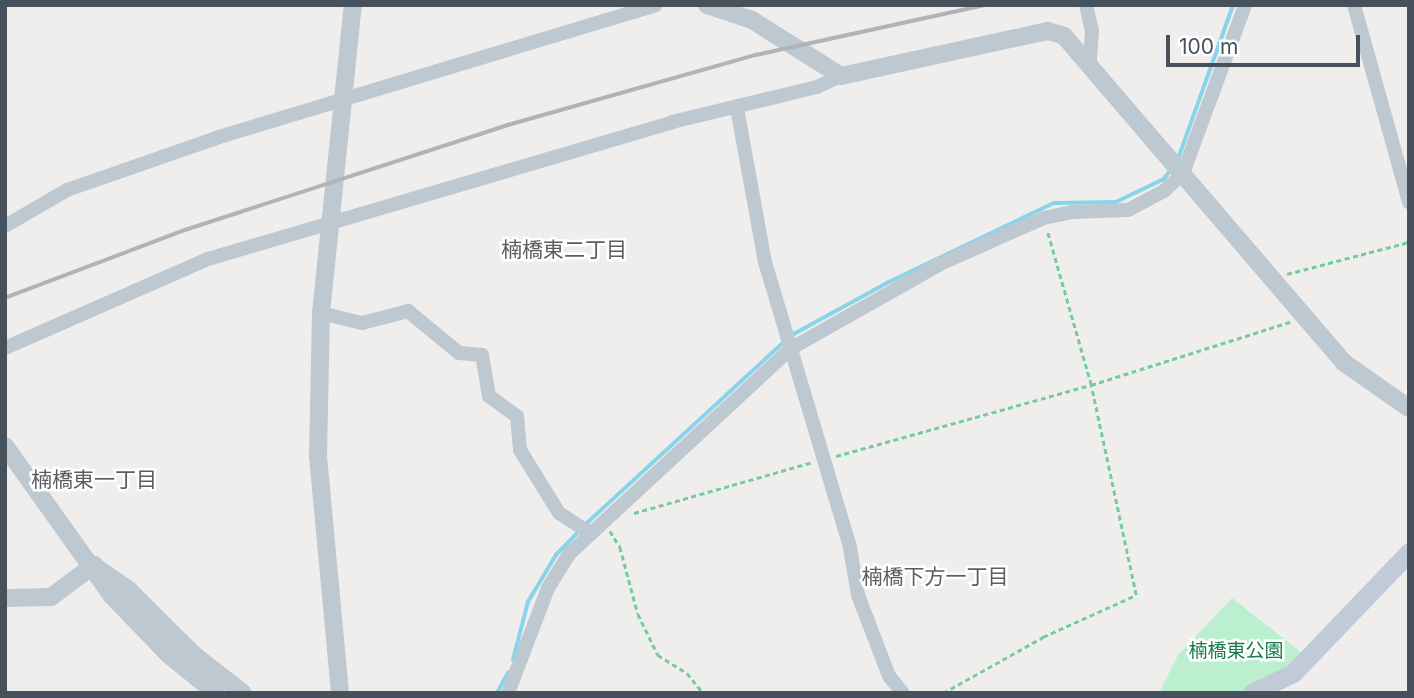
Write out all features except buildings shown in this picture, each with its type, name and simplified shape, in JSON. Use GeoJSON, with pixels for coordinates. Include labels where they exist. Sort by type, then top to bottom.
{"type":"FeatureCollection","features":[{"type":"Feature","properties":{"kind":"main road"},"geometry":{"type":"LineString","coordinates":[[1252,693],[1293,673],[1409,552]]}},
{"type":"Feature","properties":{"kind":"street"},"geometry":{"type":"LineString","coordinates":[[341,693],[318,456],[321,313],[353,5]]}},
{"type":"Feature","properties":{"kind":"street"},"geometry":{"type":"LineString","coordinates":[[5,226],[67,190],[343,98],[655,5]]}},
{"type":"Feature","properties":{"kind":"street"},"geometry":{"type":"LineString","coordinates":[[707,5],[752,20],[841,76]]}},
{"type":"Feature","properties":{"kind":"street"},"geometry":{"type":"LineString","coordinates":[[1086,5],[1092,31],[1090,61]]}},
{"type":"Feature","properties":{"kind":"street"},"geometry":{"type":"LineString","coordinates":[[508,693],[548,588],[569,555],[790,349],[940,264],[1044,218],[1128,210],[1164,191],[1183,173],[1245,5]]}},
{"type":"Feature","properties":{"kind":"street"},"geometry":{"type":"LineString","coordinates":[[1354,5],[1409,202]]}},
{"type":"Feature","properties":{"kind":"street"},"geometry":{"type":"LineString","coordinates":[[5,348],[208,259],[329,221],[671,121],[737,108],[841,76],[1048,31],[1064,36],[1090,61],[1343,362],[1409,408]]}},
{"type":"Feature","properties":{"kind":"street"},"geometry":{"type":"LineString","coordinates":[[737,108],[765,262],[823,459],[859,595],[889,676],[903,693]]}},
{"type":"Feature","properties":{"kind":"street"},"geometry":{"type":"LineString","coordinates":[[321,313],[362,323],[408,311],[459,353],[482,355],[489,396],[517,416],[520,450],[559,513],[591,534]]}},
{"type":"Feature","properties":{"kind":"street"},"geometry":{"type":"LineString","coordinates":[[5,446],[94,565],[112,596],[169,655],[216,693]]}},
{"type":"Feature","properties":{"kind":"street"},"geometry":{"type":"LineString","coordinates":[[5,598],[51,597],[94,565]]}},
{"type":"Feature","properties":{"kind":"street"},"geometry":{"type":"LineString","coordinates":[[94,565],[130,590],[192,654],[243,693]]}},
{"type":"Feature","properties":{"kind":"path"},"geometry":{"type":"LineString","coordinates":[[943,693],[1043,637],[1136,595],[1091,385],[1044,218]]}},
{"type":"Feature","properties":{"kind":"path"},"geometry":{"type":"LineString","coordinates":[[1271,279],[1409,242]]}},
{"type":"Feature","properties":{"kind":"path"},"geometry":{"type":"LineString","coordinates":[[631,514],[1091,385],[1304,318]]}},
{"type":"Feature","properties":{"kind":"path"},"geometry":{"type":"LineString","coordinates":[[605,522],[620,547],[638,614],[658,655],[687,673],[703,693]]}},
{"type":"Feature","properties":{"kind":"green space","name":"楠橋東公園"},"geometry":{"type":"Polygon","coordinates":[[[1232,598],[1302,653],[1282,670],[1238,693],[1159,693],[1178,655],[1232,598]]]}},
{"type":"Feature","properties":{"kind":"waterway"},"geometry":{"type":"LineString","coordinates":[[1178,159],[1233,5]]}},
{"type":"Feature","properties":{"kind":"waterway"},"geometry":{"type":"LineString","coordinates":[[792,335],[889,282],[1054,203],[1116,202],[1164,179],[1170,171]]}},
{"type":"Feature","properties":{"kind":"waterway"},"geometry":{"type":"LineString","coordinates":[[586,524],[784,342]]}},
{"type":"Feature","properties":{"kind":"waterway"},"geometry":{"type":"LineString","coordinates":[[513,660],[528,602],[556,555],[578,532]]}},
{"type":"Feature","properties":{"kind":"waterway"},"geometry":{"type":"LineString","coordinates":[[497,693],[508,673]]}},
{"type":"Feature","properties":{"kind":"railway"},"geometry":{"type":"LineString","coordinates":[[5,298],[185,230],[508,125],[756,55],[985,5]]}},
{"type":"Feature","properties":{"kind":"district","name":"楠橋東二丁目"},"geometry":{"type":"Point","coordinates":[564,250]}},
{"type":"Feature","properties":{"kind":"district","name":"楠橋東一丁目"},"geometry":{"type":"Point","coordinates":[94,480]}},
{"type":"Feature","properties":{"kind":"district","name":"楠橋下方一丁目"},"geometry":{"type":"Point","coordinates":[935,577]}}]}
